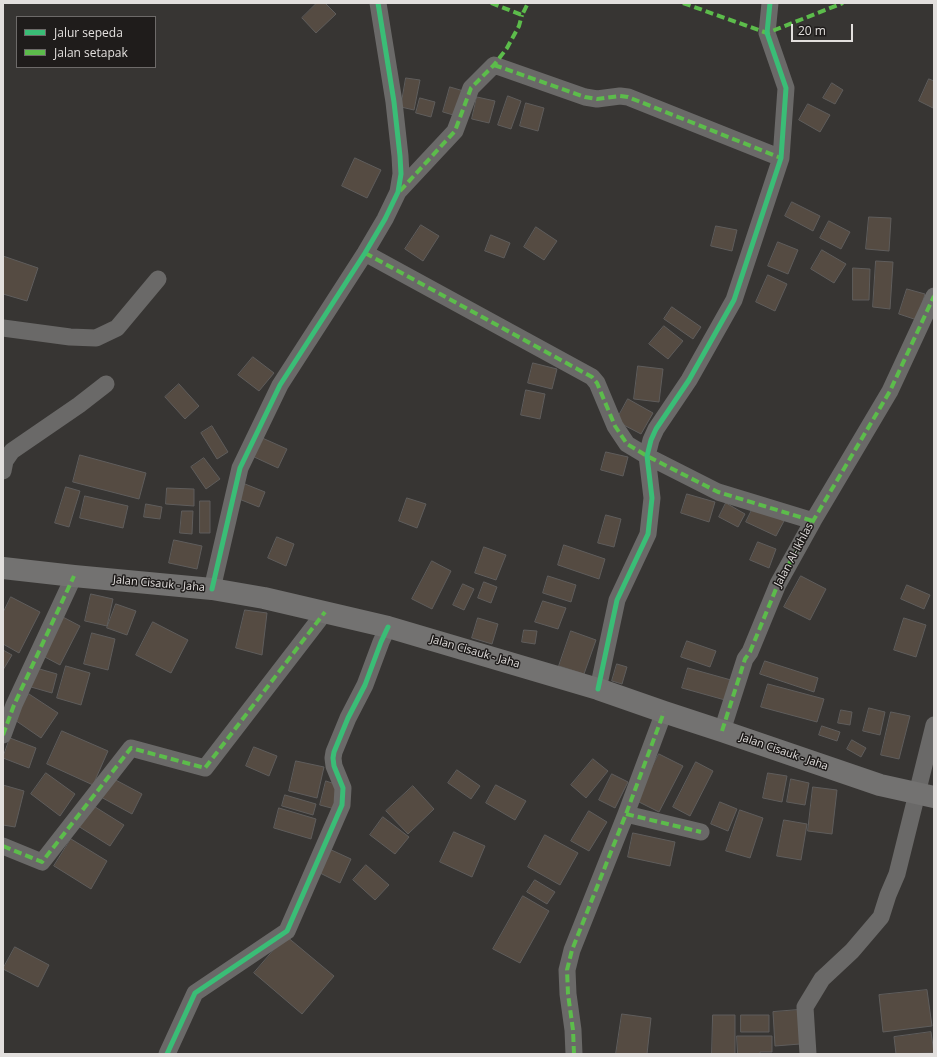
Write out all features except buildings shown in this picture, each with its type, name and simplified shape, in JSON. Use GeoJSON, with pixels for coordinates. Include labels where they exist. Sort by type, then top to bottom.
{"type":"FeatureCollection","features":[{"type":"Feature","properties":{"kind":"main road","name":"Jalan Cisauk - Jaha"},"geometry":{"type":"LineString","coordinates":[[3,568],[212,589],[264,598],[388,627],[598,688],[664,712],[880,785],[925,795]]}},
{"type":"Feature","properties":{"kind":"street"},"geometry":{"type":"LineString","coordinates":[[212,589],[240,468],[280,385],[365,252],[385,219],[398,192],[401,174],[400,156],[394,102],[378,3]]}},
{"type":"Feature","properties":{"kind":"street"},"geometry":{"type":"LineString","coordinates":[[598,688],[617,600],[648,534],[652,498],[647,456],[651,440],[656,429],[689,380],[734,300],[781,158],[786,88],[767,33],[770,3]]}},
{"type":"Feature","properties":{"kind":"street"},"geometry":{"type":"LineString","coordinates":[[398,192],[455,131],[471,88],[494,65],[585,97],[597,99],[620,96],[628,97],[781,158]]}},
{"type":"Feature","properties":{"kind":"street"},"geometry":{"type":"LineString","coordinates":[[365,252],[592,377],[597,383],[615,426],[627,444],[647,456],[718,492],[813,521]]}},
{"type":"Feature","properties":{"kind":"street"},"geometry":{"type":"LineString","coordinates":[[3,328],[70,337],[96,338],[117,328],[158,280]]}},
{"type":"Feature","properties":{"kind":"street","name":"Jalan Al-Ikhlas"},"geometry":{"type":"LineString","coordinates":[[722,731],[745,659],[750,652],[778,584],[813,521],[890,391],[934,296]]}},
{"type":"Feature","properties":{"kind":"street"},"geometry":{"type":"LineString","coordinates":[[3,471],[5,461],[12,451],[79,406],[106,384]]}},
{"type":"Feature","properties":{"kind":"street"},"geometry":{"type":"LineString","coordinates":[[3,736],[14,706],[74,576]]}},
{"type":"Feature","properties":{"kind":"street"},"geometry":{"type":"LineString","coordinates":[[3,846],[42,862],[130,748],[204,768],[325,612]]}},
{"type":"Feature","properties":{"kind":"street"},"geometry":{"type":"LineString","coordinates":[[167,1054],[195,993],[287,931],[342,805],[343,788],[334,766],[334,752],[348,718],[365,685],[388,627]]}},
{"type":"Feature","properties":{"kind":"street"},"geometry":{"type":"LineString","coordinates":[[574,1054],[567,970],[572,950],[626,814],[664,712]]}},
{"type":"Feature","properties":{"kind":"street"},"geometry":{"type":"LineString","coordinates":[[808,1054],[805,1007],[822,979],[852,951],[881,917],[925,795],[934,725]]}},
{"type":"Feature","properties":{"kind":"street"},"geometry":{"type":"LineString","coordinates":[[626,814],[702,832]]}},
{"type":"Feature","properties":{"kind":"marked path"},"geometry":{"type":"LineString","coordinates":[[491,3],[522,15],[528,3]]}},
{"type":"Feature","properties":{"kind":"marked path"},"geometry":{"type":"LineString","coordinates":[[683,3],[767,33],[843,3]]}},
{"type":"Feature","properties":{"kind":"marked path"},"geometry":{"type":"LineString","coordinates":[[400,191],[455,131],[471,88],[494,65],[507,48],[519,26],[522,15]]}},
{"type":"Feature","properties":{"kind":"marked path"},"geometry":{"type":"LineString","coordinates":[[494,65],[585,97],[597,99],[620,96],[628,97],[781,158]]}},
{"type":"Feature","properties":{"kind":"marked path"},"geometry":{"type":"LineString","coordinates":[[365,253],[592,377],[597,383],[615,426],[627,444],[647,456],[718,492],[813,521]]}},
{"type":"Feature","properties":{"kind":"marked path"},"geometry":{"type":"LineString","coordinates":[[722,731],[745,659],[750,652],[778,584],[813,521],[890,391],[934,296]]}},
{"type":"Feature","properties":{"kind":"marked path"},"geometry":{"type":"LineString","coordinates":[[3,735],[14,705],[74,576]]}},
{"type":"Feature","properties":{"kind":"marked path"},"geometry":{"type":"LineString","coordinates":[[3,846],[42,862],[131,748],[205,768],[325,612]]}},
{"type":"Feature","properties":{"kind":"marked path"},"geometry":{"type":"LineString","coordinates":[[574,1054],[567,970],[572,950],[626,814],[664,712]]}},
{"type":"Feature","properties":{"kind":"marked path"},"geometry":{"type":"LineString","coordinates":[[626,814],[701,832]]}},
{"type":"Feature","properties":{"kind":"cycle path"},"geometry":{"type":"LineString","coordinates":[[212,589],[240,468],[280,385],[365,253],[385,219],[398,192],[401,174],[400,156],[394,102],[378,3]]}},
{"type":"Feature","properties":{"kind":"cycle path"},"geometry":{"type":"LineString","coordinates":[[598,689],[617,600],[648,534],[652,498],[647,456],[651,440],[656,429],[689,380],[734,300],[781,158],[786,88],[767,33],[770,3]]}},
{"type":"Feature","properties":{"kind":"cycle path"},"geometry":{"type":"LineString","coordinates":[[167,1054],[195,993],[287,931],[342,805],[343,788],[334,766],[334,752],[348,718],[365,685],[388,627]]}}]}
